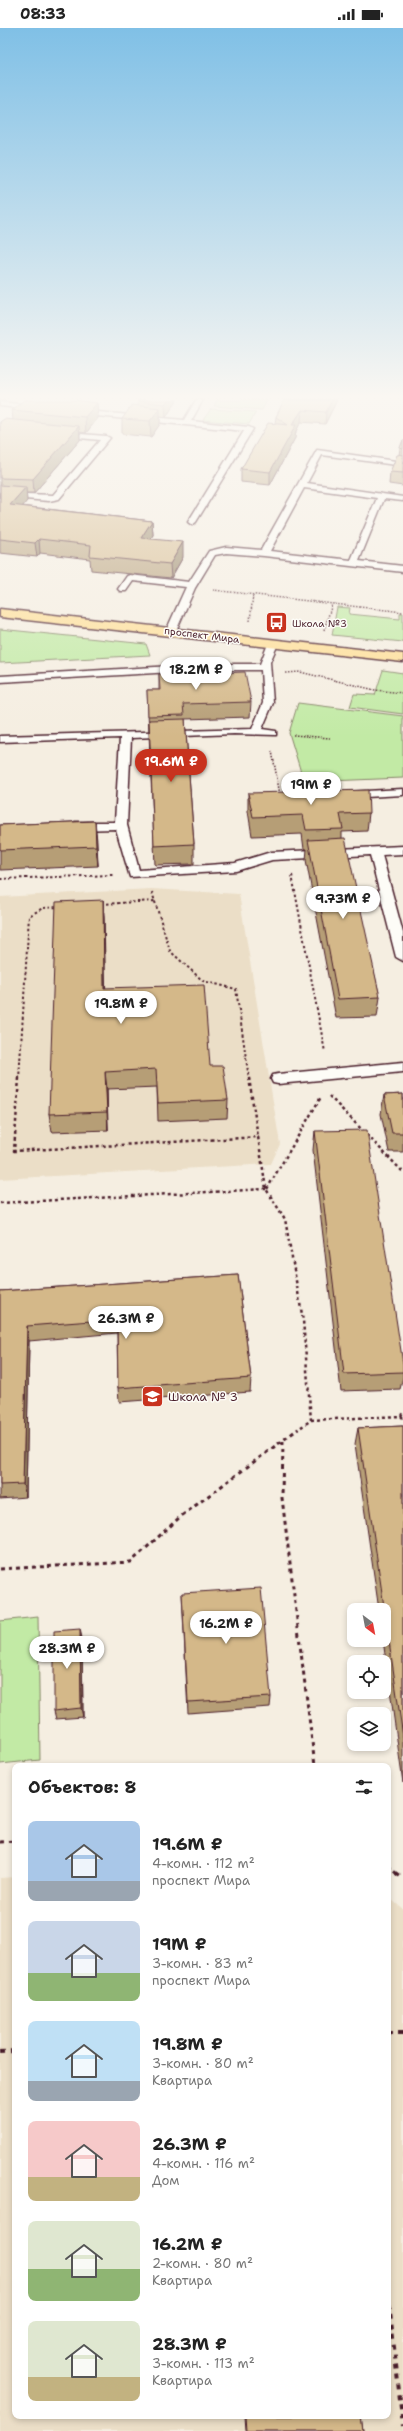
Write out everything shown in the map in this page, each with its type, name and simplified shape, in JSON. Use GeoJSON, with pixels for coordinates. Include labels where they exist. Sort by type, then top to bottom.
{"type":"FeatureCollection","features":[{"type":"Feature","properties":{"kind":"main road","name":"проспект Мира"},"geometry":{"type":"LineString","coordinates":[[0,613],[403,658]]}},
{"type":"Feature","properties":{"kind":"lane"},"geometry":{"type":"LineString","coordinates":[[192,522],[198,512]]}},
{"type":"Feature","properties":{"kind":"lane"},"geometry":{"type":"LineString","coordinates":[[264,553],[287,512]]}},
{"type":"Feature","properties":{"kind":"lane"},"geometry":{"type":"LineString","coordinates":[[354,563],[375,512]]}},
{"type":"Feature","properties":{"kind":"lane"},"geometry":{"type":"LineString","coordinates":[[171,632],[191,586],[212,553],[226,550],[264,553],[403,569]]}},
{"type":"Feature","properties":{"kind":"lane"},"geometry":{"type":"LineString","coordinates":[[123,589],[130,578],[191,586]]}},
{"type":"Feature","properties":{"kind":"lane"},"geometry":{"type":"LineString","coordinates":[[256,732],[268,704],[265,662],[273,644]]}},
{"type":"Feature","properties":{"kind":"lane"},"geometry":{"type":"LineString","coordinates":[[0,679],[207,667],[265,668]]}},
{"type":"Feature","properties":{"kind":"lane"},"geometry":{"type":"LineString","coordinates":[[0,739],[234,731],[272,733]]}},
{"type":"Feature","properties":{"kind":"lane"},"geometry":{"type":"LineString","coordinates":[[126,735],[121,826],[134,874],[236,867],[271,856],[403,850]]}},
{"type":"Feature","properties":{"kind":"lane"},"geometry":{"type":"LineString","coordinates":[[334,796],[403,792]]}},
{"type":"Feature","properties":{"kind":"lane"},"geometry":{"type":"LineString","coordinates":[[60,827],[121,826]]}},
{"type":"Feature","properties":{"kind":"lane"},"geometry":{"type":"LineString","coordinates":[[375,851],[403,956]]}},
{"type":"Feature","properties":{"kind":"lane"},"geometry":{"type":"LineString","coordinates":[[278,1079],[403,1067]]}},
{"type":"Feature","properties":{"kind":"path"},"geometry":{"type":"LineString","coordinates":[[191,586],[253,595],[403,612]]}},
{"type":"Feature","properties":{"kind":"path"},"geometry":{"type":"LineString","coordinates":[[249,627],[253,595]]}},
{"type":"Feature","properties":{"kind":"path"},"geometry":{"type":"LineString","coordinates":[[323,633],[332,604]]}},
{"type":"Feature","properties":{"kind":"path"},"geometry":{"type":"LineString","coordinates":[[280,799],[271,741],[272,733],[330,738]]}},
{"type":"Feature","properties":{"kind":"path"},"geometry":{"type":"LineString","coordinates":[[288,855],[329,1074]]}},
{"type":"Feature","properties":{"kind":"path"},"geometry":{"type":"LineString","coordinates":[[0,879],[134,874],[152,889],[170,952],[203,981],[236,989],[266,1189],[285,1219],[304,1320],[311,1420]]}},
{"type":"Feature","properties":{"kind":"path"},"geometry":{"type":"LineString","coordinates":[[99,905],[155,901]]}},
{"type":"Feature","properties":{"kind":"path"},"geometry":{"type":"LineString","coordinates":[[67,906],[43,908],[29,916],[14,1151],[259,1137]]}},
{"type":"Feature","properties":{"kind":"path"},"geometry":{"type":"LineString","coordinates":[[266,1189],[325,1091],[403,1172]]}},
{"type":"Feature","properties":{"kind":"path"},"geometry":{"type":"LineString","coordinates":[[0,1203],[266,1189]]}},
{"type":"Feature","properties":{"kind":"path"},"geometry":{"type":"LineString","coordinates":[[0,1569],[130,1562],[180,1517],[311,1420],[402,1417],[403,1412]]}},
{"type":"Feature","properties":{"kind":"path"},"geometry":{"type":"LineString","coordinates":[[283,1440],[282,1498],[315,1763]]}},
{"type":"Feature","properties":{"kind":"path"},"geometry":{"type":"LineString","coordinates":[[0,1842],[12,1841]]}},
{"type":"Feature","properties":{"kind":"path"},"geometry":{"type":"LineString","coordinates":[[391,1868],[403,1878]]}},
{"type":"Feature","properties":{"kind":"path"},"geometry":{"type":"LineString","coordinates":[[391,2034],[403,2033]]}},
{"type":"Feature","properties":{"kind":"path"},"geometry":{"type":"LineString","coordinates":[[0,2052],[12,2051]]}},
{"type":"Feature","properties":{"kind":"path"},"geometry":{"type":"LineString","coordinates":[[391,2321],[403,2426]]}},
{"type":"Feature","properties":{"kind":"shaded area"},"geometry":{"type":"Polygon","coordinates":[[[151,889],[239,894],[280,1144],[271,1164],[0,1179],[0,897],[151,889]]]}},
{"type":"Feature","properties":{"kind":"shaded area"},"geometry":{"type":"Polygon","coordinates":[[[12,1877],[12,2419],[391,2419],[391,1899],[403,1909],[403,2431],[0,2431],[0,1878],[12,1877]]]}},
{"type":"Feature","properties":{"kind":"green space"},"geometry":{"type":"Polygon","coordinates":[[[337,607],[350,608],[349,614],[400,619],[400,613],[403,613],[403,642],[332,635],[337,607]]]}},
{"type":"Feature","properties":{"kind":"green space"},"geometry":{"type":"Polygon","coordinates":[[[0,629],[146,644],[150,655],[0,663],[0,629]]]}},
{"type":"Feature","properties":{"kind":"green space"},"geometry":{"type":"Polygon","coordinates":[[[383,670],[403,673],[403,714],[350,707],[354,694],[375,695],[383,670]]]}},
{"type":"Feature","properties":{"kind":"green space"},"geometry":{"type":"Polygon","coordinates":[[[298,703],[403,716],[403,778],[304,782],[289,733],[298,703]]]}},
{"type":"Feature","properties":{"kind":"green space"},"geometry":{"type":"Polygon","coordinates":[[[38,1617],[40,1760],[0,1764],[0,1621],[38,1617]]]}},
{"type":"Feature","properties":{"kind":"building"},"geometry":{"type":"Polygon","coordinates":[[[0,512],[73,512],[152,521],[141,538],[183,542],[170,564],[90,556],[91,545],[39,539],[35,543],[0,539],[0,512]]]}},
{"type":"Feature","properties":{"kind":"building"},"geometry":{"type":"Polygon","coordinates":[[[197,668],[198,674],[245,672],[251,702],[183,704],[184,715],[148,716],[147,690],[160,690],[159,674],[167,674],[167,669],[197,668]]]}},
{"type":"Feature","properties":{"kind":"building"},"geometry":{"type":"Polygon","coordinates":[[[185,719],[194,844],[154,846],[149,720],[185,719]]]}},
{"type":"Feature","properties":{"kind":"building"},"geometry":{"type":"Polygon","coordinates":[[[368,790],[369,813],[340,814],[343,829],[306,830],[303,815],[253,817],[248,793],[368,790]]]}},
{"type":"Feature","properties":{"kind":"building"},"geometry":{"type":"Polygon","coordinates":[[[95,821],[96,846],[0,850],[0,825],[95,821]]]}},
{"type":"Feature","properties":{"kind":"building"},"geometry":{"type":"Polygon","coordinates":[[[345,838],[380,997],[338,999],[308,840],[345,838]]]}},
{"type":"Feature","properties":{"kind":"building"},"geometry":{"type":"Polygon","coordinates":[[[103,900],[104,988],[204,985],[210,1066],[223,1066],[228,1100],[158,1103],[156,1069],[105,1072],[107,1112],[49,1114],[56,902],[103,900]]]}},
{"type":"Feature","properties":{"kind":"building"},"geometry":{"type":"Polygon","coordinates":[[[403,1094],[403,1133],[392,1133],[384,1095],[403,1094]]]}},
{"type":"Feature","properties":{"kind":"building"},"geometry":{"type":"Polygon","coordinates":[[[367,1130],[403,1372],[344,1374],[315,1131],[367,1130]]]}},
{"type":"Feature","properties":{"kind":"building","name":"Школа № 3"},"geometry":{"type":"Polygon","coordinates":[[[238,1275],[251,1378],[118,1388],[117,1319],[27,1326],[23,1484],[0,1485],[0,1291],[238,1275]]]}},
{"type":"Feature","properties":{"kind":"building"},"geometry":{"type":"Polygon","coordinates":[[[403,1426],[403,1737],[390,1647],[391,1603],[383,1603],[358,1428],[403,1426]]]}},
{"type":"Feature","properties":{"kind":"building"},"geometry":{"type":"Polygon","coordinates":[[[261,1588],[271,1697],[188,1702],[182,1593],[261,1588]]]}},
{"type":"Feature","properties":{"kind":"building"},"geometry":{"type":"Polygon","coordinates":[[[80,1629],[81,1708],[54,1711],[54,1631],[80,1629]]]}},
{"type":"Feature","properties":{"kind":"building"},"geometry":{"type":"Polygon","coordinates":[[[245,2419],[361,2419],[363,2431],[246,2431],[245,2419]]]}},
{"type":"Feature","properties":{"kind":"place","name":"Школа №3"},"geometry":{"type":"Point","coordinates":[277,623]}},
{"type":"Feature","properties":{"kind":"place","name":"Школа № 3"},"geometry":{"type":"Point","coordinates":[152,1397]}}]}
